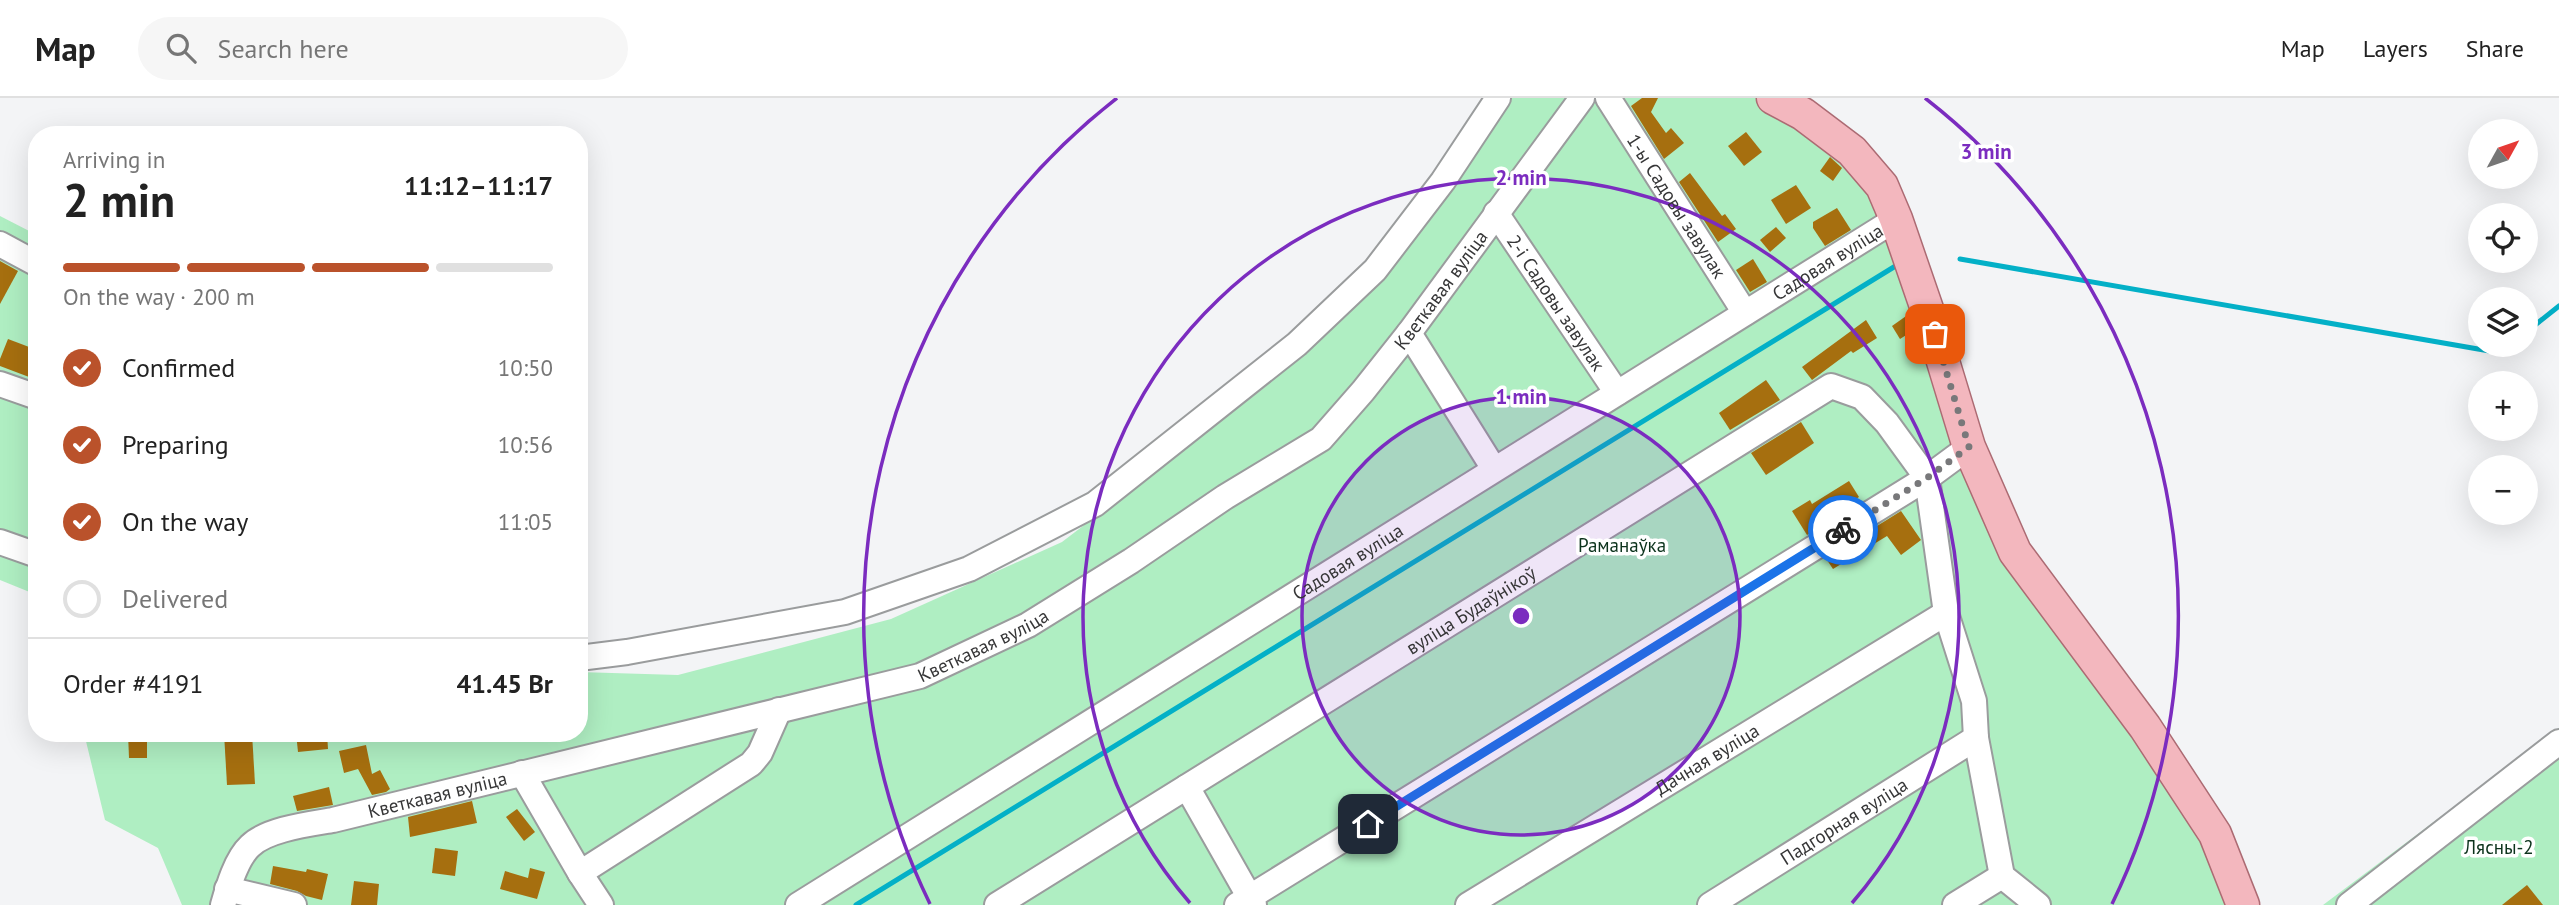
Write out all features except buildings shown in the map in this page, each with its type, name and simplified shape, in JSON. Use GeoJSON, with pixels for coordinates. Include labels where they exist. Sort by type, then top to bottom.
{"type":"FeatureCollection","features":[{"type":"Feature","properties":{"kind":"main road"},"geometry":{"type":"LineString","coordinates":[[1773,98],[1803,114],[1852,151],[1882,186],[1928,312],[1969,447],[2015,552],[2145,727],[2215,834],[2243,905]]}},
{"type":"Feature","properties":{"kind":"street"},"geometry":{"type":"LineString","coordinates":[[588,656],[845,612],[969,569],[1095,504],[1297,344],[1375,270],[1443,181],[1498,98]]}},
{"type":"Feature","properties":{"kind":"street","name":"Кветкавая вуліца"},"geometry":{"type":"LineString","coordinates":[[225,897],[250,845],[266,836],[920,676],[1028,625],[1131,561],[1225,497],[1321,439],[1409,333],[1582,98]]}},
{"type":"Feature","properties":{"kind":"street","name":"1-ы Садовы завулак"},"geometry":{"type":"LineString","coordinates":[[1608,98],[1745,313]]}},
{"type":"Feature","properties":{"kind":"street","name":"2-і Садовы завулак"},"geometry":{"type":"LineString","coordinates":[[1496,213],[1617,393]]}},
{"type":"Feature","properties":{"kind":"street","name":"Садовая вуліца"},"geometry":{"type":"LineString","coordinates":[[798,905],[1896,219]]}},
{"type":"Feature","properties":{"kind":"street"},"geometry":{"type":"LineString","coordinates":[[0,244],[28,259]]}},
{"type":"Feature","properties":{"kind":"street"},"geometry":{"type":"LineString","coordinates":[[1409,333],[1494,469]]}},
{"type":"Feature","properties":{"kind":"street"},"geometry":{"type":"LineString","coordinates":[[0,384],[28,394]]}},
{"type":"Feature","properties":{"kind":"street","name":"вуліца Будаўнікоў"},"geometry":{"type":"LineString","coordinates":[[997,905],[1832,386],[1862,397],[1887,423],[1927,478]]}},
{"type":"Feature","properties":{"kind":"street"},"geometry":{"type":"LineString","coordinates":[[1187,787],[1248,902],[1927,478],[1969,447]]}},
{"type":"Feature","properties":{"kind":"street"},"geometry":{"type":"LineString","coordinates":[[1927,478],[1946,613],[1974,701],[1976,738],[2002,876],[2038,905]]}},
{"type":"Feature","properties":{"kind":"street"},"geometry":{"type":"LineString","coordinates":[[0,542],[28,552]]}},
{"type":"Feature","properties":{"kind":"street","name":"Дачная вуліца"},"geometry":{"type":"LineString","coordinates":[[1468,905],[1946,613]]}},
{"type":"Feature","properties":{"kind":"street"},"geometry":{"type":"LineString","coordinates":[[580,873],[751,764],[760,754],[779,710]]}},
{"type":"Feature","properties":{"kind":"street","name":"Падгорная вуліца"},"geometry":{"type":"LineString","coordinates":[[1710,905],[1976,738]]}},
{"type":"Feature","properties":{"kind":"street"},"geometry":{"type":"LineString","coordinates":[[2349,905],[2559,742]]}},
{"type":"Feature","properties":{"kind":"street"},"geometry":{"type":"LineString","coordinates":[[523,773],[601,905]]}},
{"type":"Feature","properties":{"kind":"street"},"geometry":{"type":"LineString","coordinates":[[1955,905],[2002,876]]}},
{"type":"Feature","properties":{"kind":"street"},"geometry":{"type":"LineString","coordinates":[[225,897],[294,905]]}},
{"type":"Feature","properties":{"kind":"green space","name":"Раманаўка"},"geometry":{"type":"Polygon","coordinates":[[[1508,98],[1773,98],[1882,186],[1969,447],[2243,905],[182,905],[158,848],[105,820],[86,742],[588,742],[588,672],[678,675],[891,619],[1062,542],[1265,387],[1366,293],[1508,98]]]}},
{"type":"Feature","properties":{"kind":"green space"},"geometry":{"type":"Polygon","coordinates":[[[0,216],[28,230],[28,591],[0,580],[0,216]]]}},
{"type":"Feature","properties":{"kind":"green space","name":"Лясны-2"},"geometry":{"type":"Polygon","coordinates":[[[2559,728],[2559,905],[2323,905],[2559,728]]]}},
{"type":"Feature","properties":{"kind":"waterway"},"geometry":{"type":"LineString","coordinates":[[1960,259],[2468,347]]}},
{"type":"Feature","properties":{"kind":"waterway"},"geometry":{"type":"LineString","coordinates":[[856,905],[1902,262]]}},
{"type":"Feature","properties":{"kind":"waterway"},"geometry":{"type":"LineString","coordinates":[[2538,323],[2559,306]]}},
{"type":"Feature","properties":{"kind":"way so far"},"geometry":{"type":"LineString","coordinates":[[1843,530],[1927,478],[1969,447],[1935,334]]}},
{"type":"Feature","properties":{"kind":"route"},"geometry":{"type":"LineString","coordinates":[[1368,824],[1843,530]]}}]}
